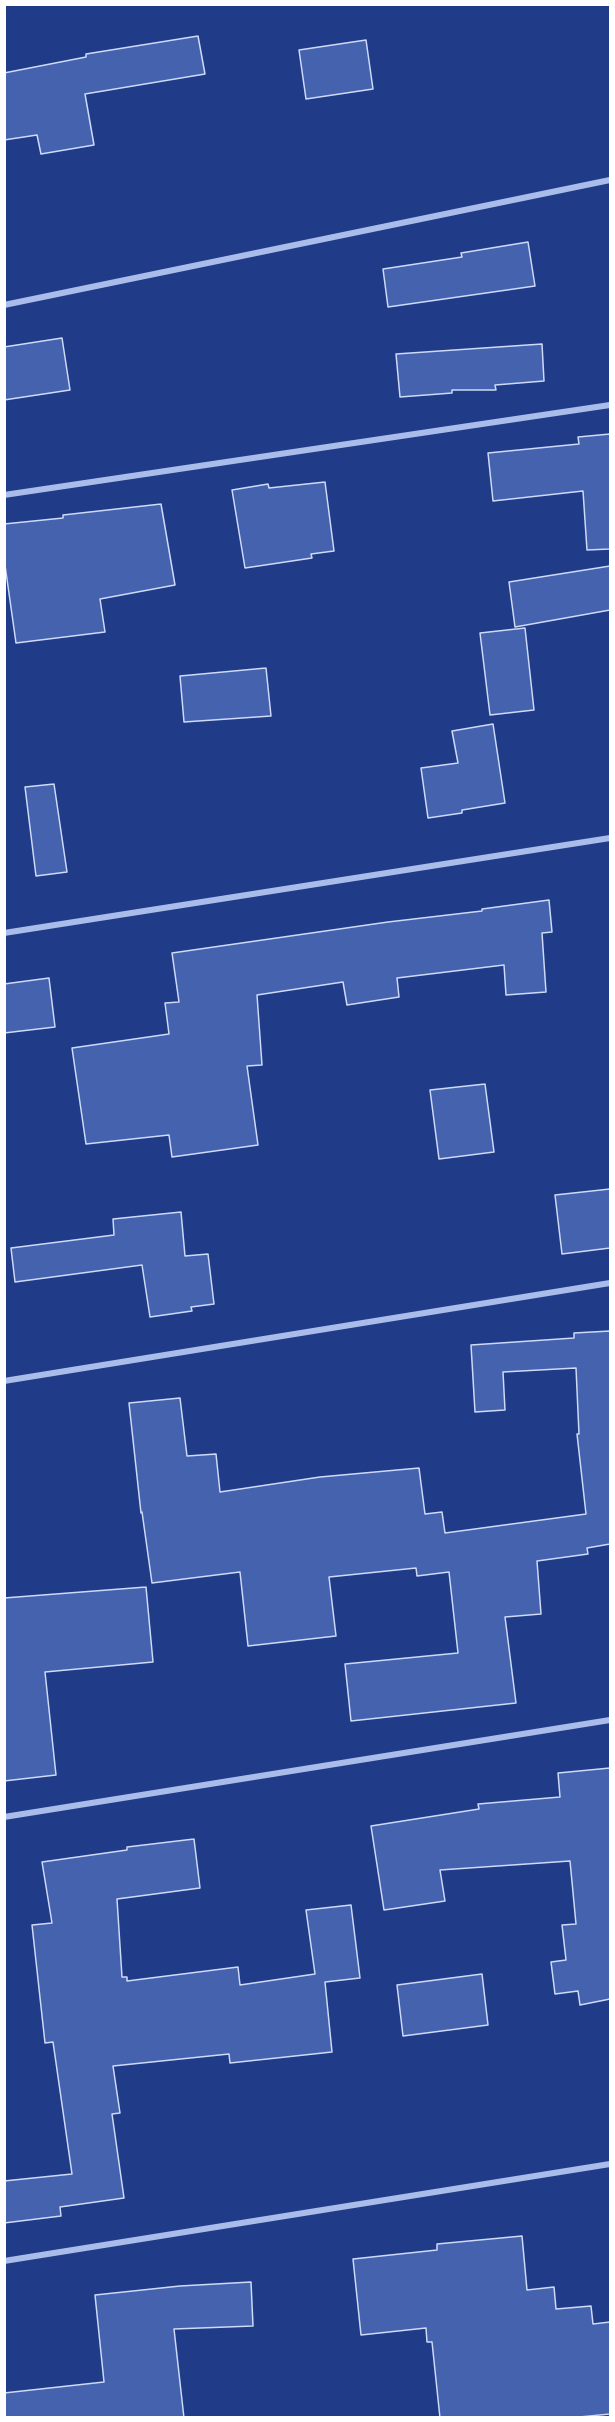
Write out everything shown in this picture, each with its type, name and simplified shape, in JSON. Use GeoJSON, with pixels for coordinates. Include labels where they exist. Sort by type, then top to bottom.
{"type":"FeatureCollection","features":[{"type":"Feature","properties":{"kind":"street"},"geometry":{"type":"LineString","coordinates":[[4,305],[610,180]]}},
{"type":"Feature","properties":{"kind":"street"},"geometry":{"type":"LineString","coordinates":[[4,495],[610,405]]}},
{"type":"Feature","properties":{"kind":"street"},"geometry":{"type":"LineString","coordinates":[[4,933],[610,838]]}},
{"type":"Feature","properties":{"kind":"street"},"geometry":{"type":"LineString","coordinates":[[4,1381],[610,1282]]}},
{"type":"Feature","properties":{"kind":"street"},"geometry":{"type":"LineString","coordinates":[[4,1817],[610,1720]]}},
{"type":"Feature","properties":{"kind":"street"},"geometry":{"type":"LineString","coordinates":[[4,2261],[610,2164]]}},
{"type":"Feature","properties":{"kind":"building"},"geometry":{"type":"Polygon","coordinates":[[[198,36],[205,74],[85,94],[94,145],[41,154],[37,135],[4,140],[4,73],[86,57],[86,54],[198,36]]]}},
{"type":"Feature","properties":{"kind":"building"},"geometry":{"type":"Polygon","coordinates":[[[366,40],[373,89],[306,99],[299,50],[366,40]]]}},
{"type":"Feature","properties":{"kind":"building"},"geometry":{"type":"Polygon","coordinates":[[[528,242],[535,286],[388,307],[383,269],[462,257],[461,253],[528,242]]]}},
{"type":"Feature","properties":{"kind":"building"},"geometry":{"type":"Polygon","coordinates":[[[62,338],[70,390],[4,400],[4,347],[62,338]]]}},
{"type":"Feature","properties":{"kind":"building"},"geometry":{"type":"Polygon","coordinates":[[[542,344],[544,381],[495,385],[496,390],[452,390],[452,393],[400,397],[396,354],[542,344]]]}},
{"type":"Feature","properties":{"kind":"building"},"geometry":{"type":"Polygon","coordinates":[[[610,434],[610,549],[587,550],[583,491],[493,501],[488,453],[579,444],[578,437],[610,434]]]}},
{"type":"Feature","properties":{"kind":"building"},"geometry":{"type":"Polygon","coordinates":[[[325,482],[334,551],[311,554],[312,558],[245,568],[232,490],[268,484],[269,488],[325,482]]]}},
{"type":"Feature","properties":{"kind":"building"},"geometry":{"type":"Polygon","coordinates":[[[161,504],[175,585],[100,599],[105,632],[16,643],[4,558],[4,524],[161,504]]]}},
{"type":"Feature","properties":{"kind":"building"},"geometry":{"type":"Polygon","coordinates":[[[610,566],[610,610],[515,627],[509,582],[610,566]]]}},
{"type":"Feature","properties":{"kind":"building"},"geometry":{"type":"Polygon","coordinates":[[[525,628],[534,710],[490,715],[480,633],[525,628]]]}},
{"type":"Feature","properties":{"kind":"building"},"geometry":{"type":"Polygon","coordinates":[[[266,668],[271,716],[184,722],[180,676],[266,668]]]}},
{"type":"Feature","properties":{"kind":"building"},"geometry":{"type":"Polygon","coordinates":[[[493,724],[505,803],[428,818],[421,768],[458,763],[452,731],[493,724]]]}},
{"type":"Feature","properties":{"kind":"building"},"geometry":{"type":"Polygon","coordinates":[[[54,784],[67,872],[36,876],[25,787],[54,784]]]}},
{"type":"Feature","properties":{"kind":"building"},"geometry":{"type":"Polygon","coordinates":[[[549,900],[552,932],[542,933],[546,992],[506,995],[504,965],[397,978],[399,997],[347,1005],[343,982],[257,995],[262,1065],[247,1066],[258,1145],[172,1157],[169,1135],[86,1144],[72,1048],[169,1034],[165,1003],[179,1002],[172,953],[549,900]]]}},
{"type":"Feature","properties":{"kind":"building"},"geometry":{"type":"Polygon","coordinates":[[[49,978],[55,1027],[4,1033],[4,984],[49,978]]]}},
{"type":"Feature","properties":{"kind":"building"},"geometry":{"type":"Polygon","coordinates":[[[485,1084],[494,1152],[439,1159],[430,1090],[485,1084]]]}},
{"type":"Feature","properties":{"kind":"building"},"geometry":{"type":"Polygon","coordinates":[[[610,1189],[610,1248],[562,1254],[555,1195],[610,1189]]]}},
{"type":"Feature","properties":{"kind":"building"},"geometry":{"type":"Polygon","coordinates":[[[181,1212],[185,1256],[208,1254],[214,1304],[191,1307],[192,1311],[150,1317],[142,1265],[15,1282],[11,1248],[114,1235],[113,1219],[181,1212]]]}},
{"type":"Feature","properties":{"kind":"building"},"geometry":{"type":"Polygon","coordinates":[[[610,1331],[610,1544],[587,1548],[588,1554],[537,1561],[541,1614],[505,1617],[516,1703],[351,1721],[345,1664],[458,1653],[449,1572],[417,1576],[416,1568],[329,1577],[336,1636],[248,1646],[240,1572],[152,1583],[141,1513],[129,1403],[180,1398],[187,1456],[216,1454],[220,1492],[320,1477],[419,1468],[425,1514],[442,1512],[445,1533],[586,1514],[577,1434],[579,1434],[576,1368],[503,1372],[505,1410],[475,1412],[471,1345],[574,1338],[574,1333],[610,1331]]]}},
{"type":"Feature","properties":{"kind":"building"},"geometry":{"type":"Polygon","coordinates":[[[146,1587],[153,1662],[45,1672],[56,1775],[4,1781],[4,1598],[146,1587]]]}},
{"type":"Feature","properties":{"kind":"building"},"geometry":{"type":"Polygon","coordinates":[[[610,1768],[610,1999],[580,2005],[578,1991],[555,1994],[551,1962],[566,1960],[562,1925],[576,1924],[570,1861],[440,1870],[445,1901],[384,1910],[371,1826],[479,1809],[478,1804],[560,1797],[558,1773],[610,1768]]]}},
{"type":"Feature","properties":{"kind":"building"},"geometry":{"type":"Polygon","coordinates":[[[194,1839],[200,1888],[117,1899],[122,1977],[127,1977],[127,1981],[238,1967],[240,1985],[315,1974],[306,1910],[351,1905],[360,1978],[325,1982],[332,2052],[230,2063],[229,2054],[113,2066],[120,2113],[112,2114],[124,2198],[60,2207],[61,2216],[4,2223],[4,2181],[72,2174],[53,2042],[45,2043],[32,1925],[52,1923],[42,1862],[127,1850],[127,1847],[194,1839]]]}},
{"type":"Feature","properties":{"kind":"building"},"geometry":{"type":"Polygon","coordinates":[[[482,1974],[488,2025],[403,2036],[397,1985],[482,1974]]]}},
{"type":"Feature","properties":{"kind":"building"},"geometry":{"type":"Polygon","coordinates":[[[522,2236],[527,2290],[554,2287],[556,2309],[591,2306],[593,2324],[610,2322],[610,2414],[569,2418],[440,2418],[432,2342],[427,2342],[426,2328],[361,2335],[353,2259],[437,2250],[437,2244],[522,2236]]]}},
{"type":"Feature","properties":{"kind":"building"},"geometry":{"type":"Polygon","coordinates":[[[251,2282],[253,2326],[174,2329],[184,2418],[4,2418],[4,2393],[104,2382],[95,2295],[180,2286],[251,2282]]]}}]}
